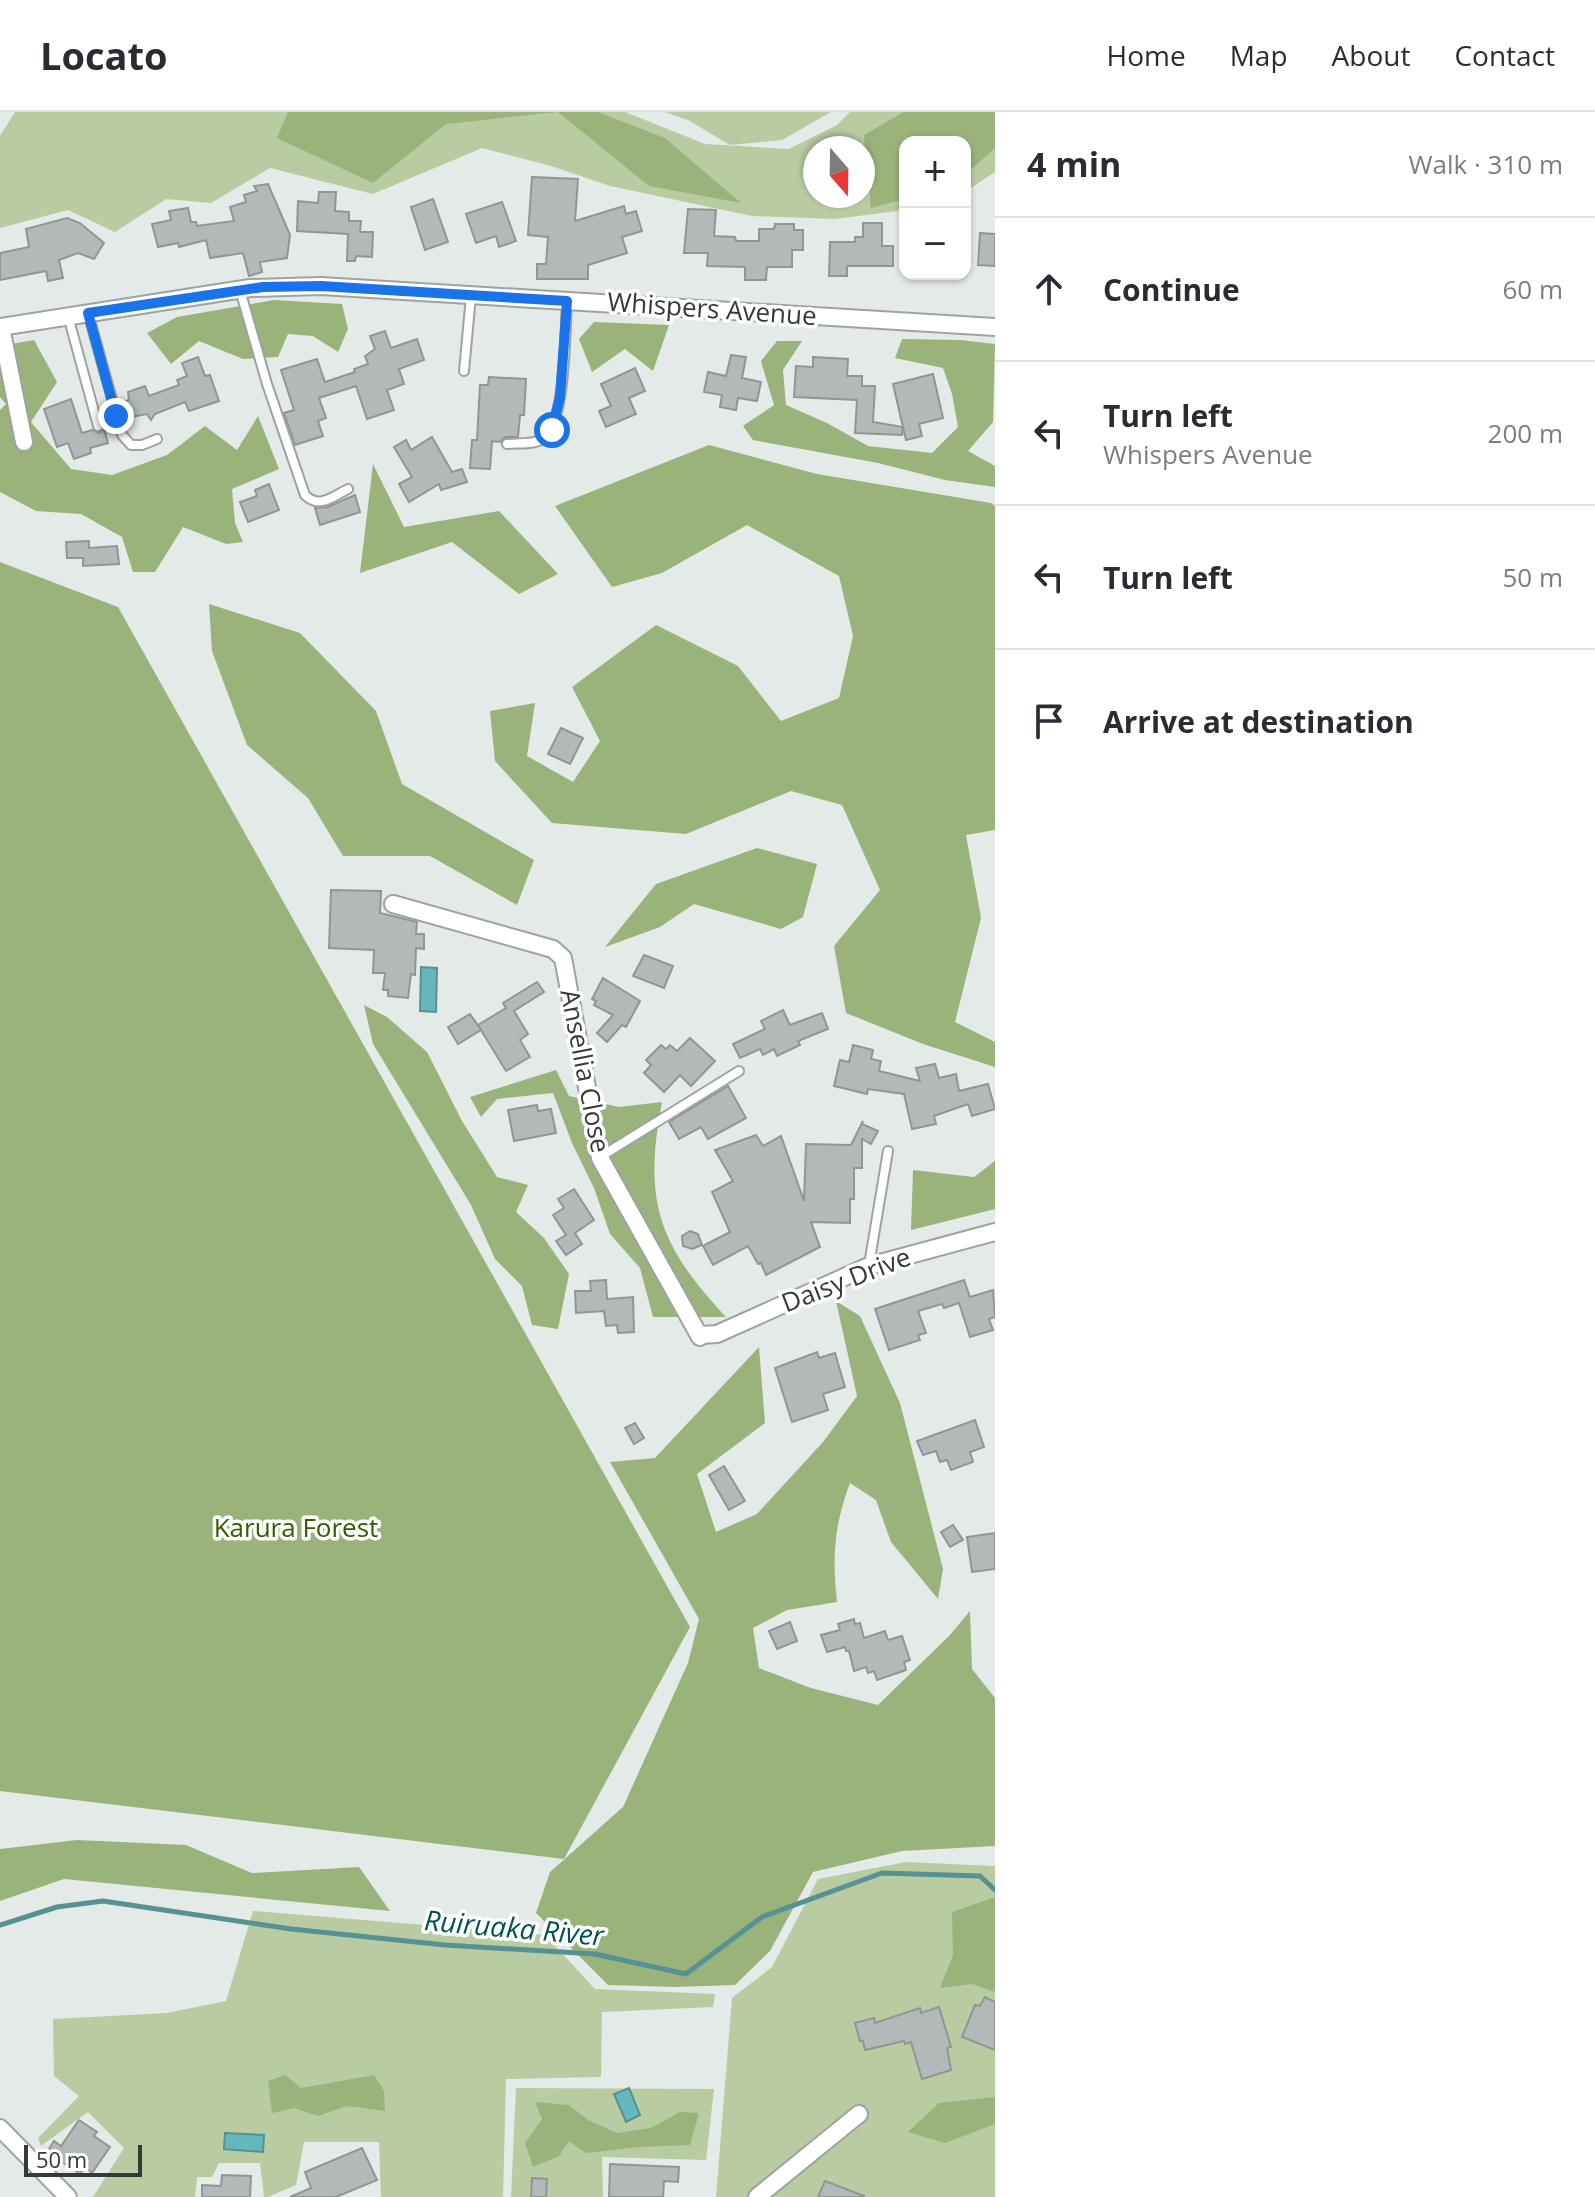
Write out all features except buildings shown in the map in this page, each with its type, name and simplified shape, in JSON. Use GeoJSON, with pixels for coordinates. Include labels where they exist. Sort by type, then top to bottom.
{"type":"FeatureCollection","features":[{"type":"Feature","properties":{"kind":"street","name":"Whispers Avenue"},"geometry":{"type":"LineString","coordinates":[[0,327],[240,290],[321,286],[995,327]]}},
{"type":"Feature","properties":{"kind":"street"},"geometry":{"type":"LineString","coordinates":[[0,327],[24,442]]}},
{"type":"Feature","properties":{"kind":"street","name":"Ansellia Close"},"geometry":{"type":"LineString","coordinates":[[393,904],[553,949],[563,958],[600,1158],[701,1335]]}},
{"type":"Feature","properties":{"kind":"street","name":"Daisy Drive"},"geometry":{"type":"LineString","coordinates":[[701,1335],[717,1334],[869,1266],[995,1232]]}},
{"type":"Feature","properties":{"kind":"street"},"geometry":{"type":"LineString","coordinates":[[757,2197],[859,2114]]}},
{"type":"Feature","properties":{"kind":"street"},"geometry":{"type":"LineString","coordinates":[[0,2128],[68,2197]]}},
{"type":"Feature","properties":{"kind":"lane"},"geometry":{"type":"LineString","coordinates":[[240,290],[267,384],[305,495],[312,502],[320,503],[348,489]]}},
{"type":"Feature","properties":{"kind":"lane"},"geometry":{"type":"LineString","coordinates":[[464,371],[471,295]]}},
{"type":"Feature","properties":{"kind":"lane"},"geometry":{"type":"LineString","coordinates":[[507,444],[541,441],[552,430],[560,397],[567,301]]}},
{"type":"Feature","properties":{"kind":"lane"},"geometry":{"type":"LineString","coordinates":[[88,313],[122,435],[131,445],[142,445],[157,439]]}},
{"type":"Feature","properties":{"kind":"lane"},"geometry":{"type":"LineString","coordinates":[[68,316],[98,426]]}},
{"type":"Feature","properties":{"kind":"lane"},"geometry":{"type":"LineString","coordinates":[[600,1158],[739,1071]]}},
{"type":"Feature","properties":{"kind":"lane"},"geometry":{"type":"LineString","coordinates":[[869,1266],[888,1151]]}},
{"type":"Feature","properties":{"kind":"green space"},"geometry":{"type":"Polygon","coordinates":[[[15,112],[625,112],[705,144],[789,149],[803,142],[803,208],[875,208],[875,136],[815,136],[837,125],[850,112],[995,112],[995,172],[971,188],[971,136],[899,136],[899,211],[834,219],[752,216],[610,186],[482,148],[373,194],[270,168],[211,203],[166,199],[115,232],[68,210],[0,228],[0,136],[15,112]]]}},
{"type":"Feature","properties":{"kind":"green space"},"geometry":{"type":"Polygon","coordinates":[[[288,112],[557,112],[446,124],[373,183],[277,138],[288,112]]]}},
{"type":"Feature","properties":{"kind":"green space"},"geometry":{"type":"Polygon","coordinates":[[[558,112],[598,112],[665,138],[741,203],[649,186],[558,112]]]}},
{"type":"Feature","properties":{"kind":"green space"},"geometry":{"type":"Polygon","coordinates":[[[665,112],[831,112],[782,140],[730,145],[688,120],[665,112]]]}},
{"type":"Feature","properties":{"kind":"green space"},"geometry":{"type":"Polygon","coordinates":[[[904,112],[995,112],[995,148],[971,170],[971,136],[899,136],[899,201],[875,207],[875,136],[864,135],[904,112]]]}},
{"type":"Feature","properties":{"kind":"green space"},"geometry":{"type":"Polygon","coordinates":[[[274,300],[342,304],[348,329],[338,352],[313,336],[288,334],[278,357],[243,359],[199,341],[171,364],[147,333],[177,317],[274,300]]]}},
{"type":"Feature","properties":{"kind":"green space"},"geometry":{"type":"Polygon","coordinates":[[[594,322],[669,325],[653,371],[625,349],[592,372],[579,339],[594,322]]]}},
{"type":"Feature","properties":{"kind":"green space"},"geometry":{"type":"Polygon","coordinates":[[[902,339],[995,344],[993,422],[968,451],[995,466],[995,487],[945,480],[878,463],[753,440],[743,426],[774,405],[761,361],[777,341],[802,341],[783,370],[786,405],[868,446],[932,453],[958,427],[952,394],[943,368],[895,358],[902,339]]]}},
{"type":"Feature","properties":{"kind":"green space"},"geometry":{"type":"Polygon","coordinates":[[[34,340],[57,382],[31,422],[71,469],[112,475],[167,455],[205,426],[237,450],[258,416],[279,469],[232,489],[235,523],[243,542],[226,544],[183,527],[155,572],[133,572],[122,537],[81,514],[36,511],[0,492],[0,410],[6,404],[0,397],[0,346],[34,340]]]}},
{"type":"Feature","properties":{"kind":"green space"},"geometry":{"type":"Polygon","coordinates":[[[709,445],[817,474],[995,506],[995,830],[966,835],[981,918],[955,1022],[995,1042],[995,1067],[923,1044],[846,1013],[834,946],[880,890],[842,805],[791,791],[686,834],[552,823],[495,761],[490,711],[535,703],[527,756],[573,782],[600,741],[572,687],[656,625],[738,666],[781,721],[839,698],[853,636],[839,576],[747,525],[662,573],[612,587],[555,506],[709,445]]]}},
{"type":"Feature","properties":{"kind":"green space"},"geometry":{"type":"Polygon","coordinates":[[[373,464],[404,527],[499,511],[558,574],[519,594],[452,542],[360,573],[373,464]]]}},
{"type":"Feature","properties":{"kind":"green space","name":"Karura Forest"},"geometry":{"type":"Polygon","coordinates":[[[0,562],[118,607],[690,1627],[564,1859],[0,1791],[0,562]]]}},
{"type":"Feature","properties":{"kind":"green space"},"geometry":{"type":"Polygon","coordinates":[[[209,604],[300,633],[376,711],[402,784],[534,860],[517,905],[430,856],[343,856],[308,798],[247,745],[212,651],[209,604]]]}},
{"type":"Feature","properties":{"kind":"green space"},"geometry":{"type":"Polygon","coordinates":[[[757,848],[817,864],[803,917],[781,929],[694,904],[660,927],[605,947],[656,884],[757,848]]]}},
{"type":"Feature","properties":{"kind":"green space"},"geometry":{"type":"Polygon","coordinates":[[[364,1005],[387,1017],[427,1052],[462,1121],[497,1177],[528,1185],[516,1212],[544,1238],[569,1274],[558,1329],[532,1325],[522,1286],[495,1259],[471,1205],[373,1044],[364,1005]]]}},
{"type":"Feature","properties":{"kind":"green space"},"geometry":{"type":"Polygon","coordinates":[[[556,1070],[569,1096],[619,1107],[662,1102],[654,1167],[661,1219],[685,1267],[726,1317],[653,1317],[640,1268],[610,1234],[594,1188],[553,1093],[497,1099],[481,1117],[470,1097],[556,1070]]]}},
{"type":"Feature","properties":{"kind":"green space"},"geometry":{"type":"Polygon","coordinates":[[[995,1161],[995,1209],[911,1230],[913,1170],[974,1177],[995,1161]]]}},
{"type":"Feature","properties":{"kind":"green space"},"geometry":{"type":"Polygon","coordinates":[[[836,1301],[860,1316],[900,1403],[943,1569],[938,1599],[891,1542],[876,1500],[850,1483],[836,1542],[837,1602],[787,1610],[753,1628],[759,1668],[811,1688],[878,1705],[950,1635],[970,1611],[972,1669],[995,1698],[995,1846],[902,1851],[813,1872],[770,1951],[735,1985],[608,1985],[536,1913],[550,1872],[623,1807],[688,1663],[699,1619],[610,1462],[655,1458],[759,1347],[765,1423],[697,1474],[716,1532],[757,1514],[823,1442],[857,1396],[836,1301]]]}},
{"type":"Feature","properties":{"kind":"green space"},"geometry":{"type":"Polygon","coordinates":[[[77,1840],[186,1845],[252,1873],[359,1867],[390,1911],[64,1879],[0,1901],[0,1849],[77,1840]]]}},
{"type":"Feature","properties":{"kind":"green space"},"geometry":{"type":"Polygon","coordinates":[[[906,1862],[995,1866],[995,2197],[716,2197],[732,1998],[772,1967],[818,1879],[906,1862]]]}},
{"type":"Feature","properties":{"kind":"green space"},"geometry":{"type":"Polygon","coordinates":[[[995,1897],[995,1992],[972,1984],[940,1988],[953,1955],[952,1912],[995,1897]]]}},
{"type":"Feature","properties":{"kind":"green space"},"geometry":{"type":"Polygon","coordinates":[[[253,1911],[545,1935],[595,1989],[715,1994],[713,2007],[602,2012],[601,2077],[506,2079],[503,2197],[381,2197],[379,2142],[304,2142],[296,2185],[268,2197],[264,2197],[260,2163],[219,2163],[212,2177],[197,2177],[195,2197],[93,2197],[124,2148],[88,2112],[41,2146],[38,2138],[79,2096],[54,2076],[53,2019],[167,2013],[226,2001],[253,1911]]]}},
{"type":"Feature","properties":{"kind":"green space"},"geometry":{"type":"Polygon","coordinates":[[[285,2075],[301,2088],[374,2075],[384,2091],[385,2111],[347,2106],[318,2116],[294,2108],[272,2113],[268,2081],[285,2075]]]}},
{"type":"Feature","properties":{"kind":"green space"},"geometry":{"type":"Polygon","coordinates":[[[516,2088],[714,2089],[706,2160],[602,2157],[603,2197],[511,2197],[516,2088]]]}},
{"type":"Feature","properties":{"kind":"green space"},"geometry":{"type":"Polygon","coordinates":[[[995,2097],[995,2124],[945,2143],[908,2132],[939,2103],[995,2097]]]}},
{"type":"Feature","properties":{"kind":"green space"},"geometry":{"type":"Polygon","coordinates":[[[535,2102],[569,2105],[588,2120],[617,2133],[651,2128],[680,2112],[699,2113],[690,2145],[586,2153],[569,2141],[559,2156],[533,2167],[525,2143],[542,2119],[535,2102]]]}},
{"type":"Feature","properties":{"kind":"water"},"geometry":{"type":"Polygon","coordinates":[[[421,967],[437,968],[436,1012],[420,1011],[421,967]]]}},
{"type":"Feature","properties":{"kind":"water"},"geometry":{"type":"Polygon","coordinates":[[[629,2088],[640,2115],[626,2122],[614,2094],[629,2088]]]}},
{"type":"Feature","properties":{"kind":"water"},"geometry":{"type":"Polygon","coordinates":[[[225,2133],[264,2135],[263,2152],[224,2149],[225,2133]]]}},
{"type":"Feature","properties":{"kind":"waterway","name":"Ruiruaka River"},"geometry":{"type":"LineString","coordinates":[[0,1925],[57,1907],[103,1901],[291,1929],[445,1945],[595,1954],[686,1974],[762,1917],[882,1873],[980,1876],[995,1890]]}},
{"type":"Feature","properties":{"kind":"route"},"geometry":{"type":"LineString","coordinates":[[116,416],[88,313],[250,288],[321,286],[567,301],[560,397],[552,430]]}}]}
